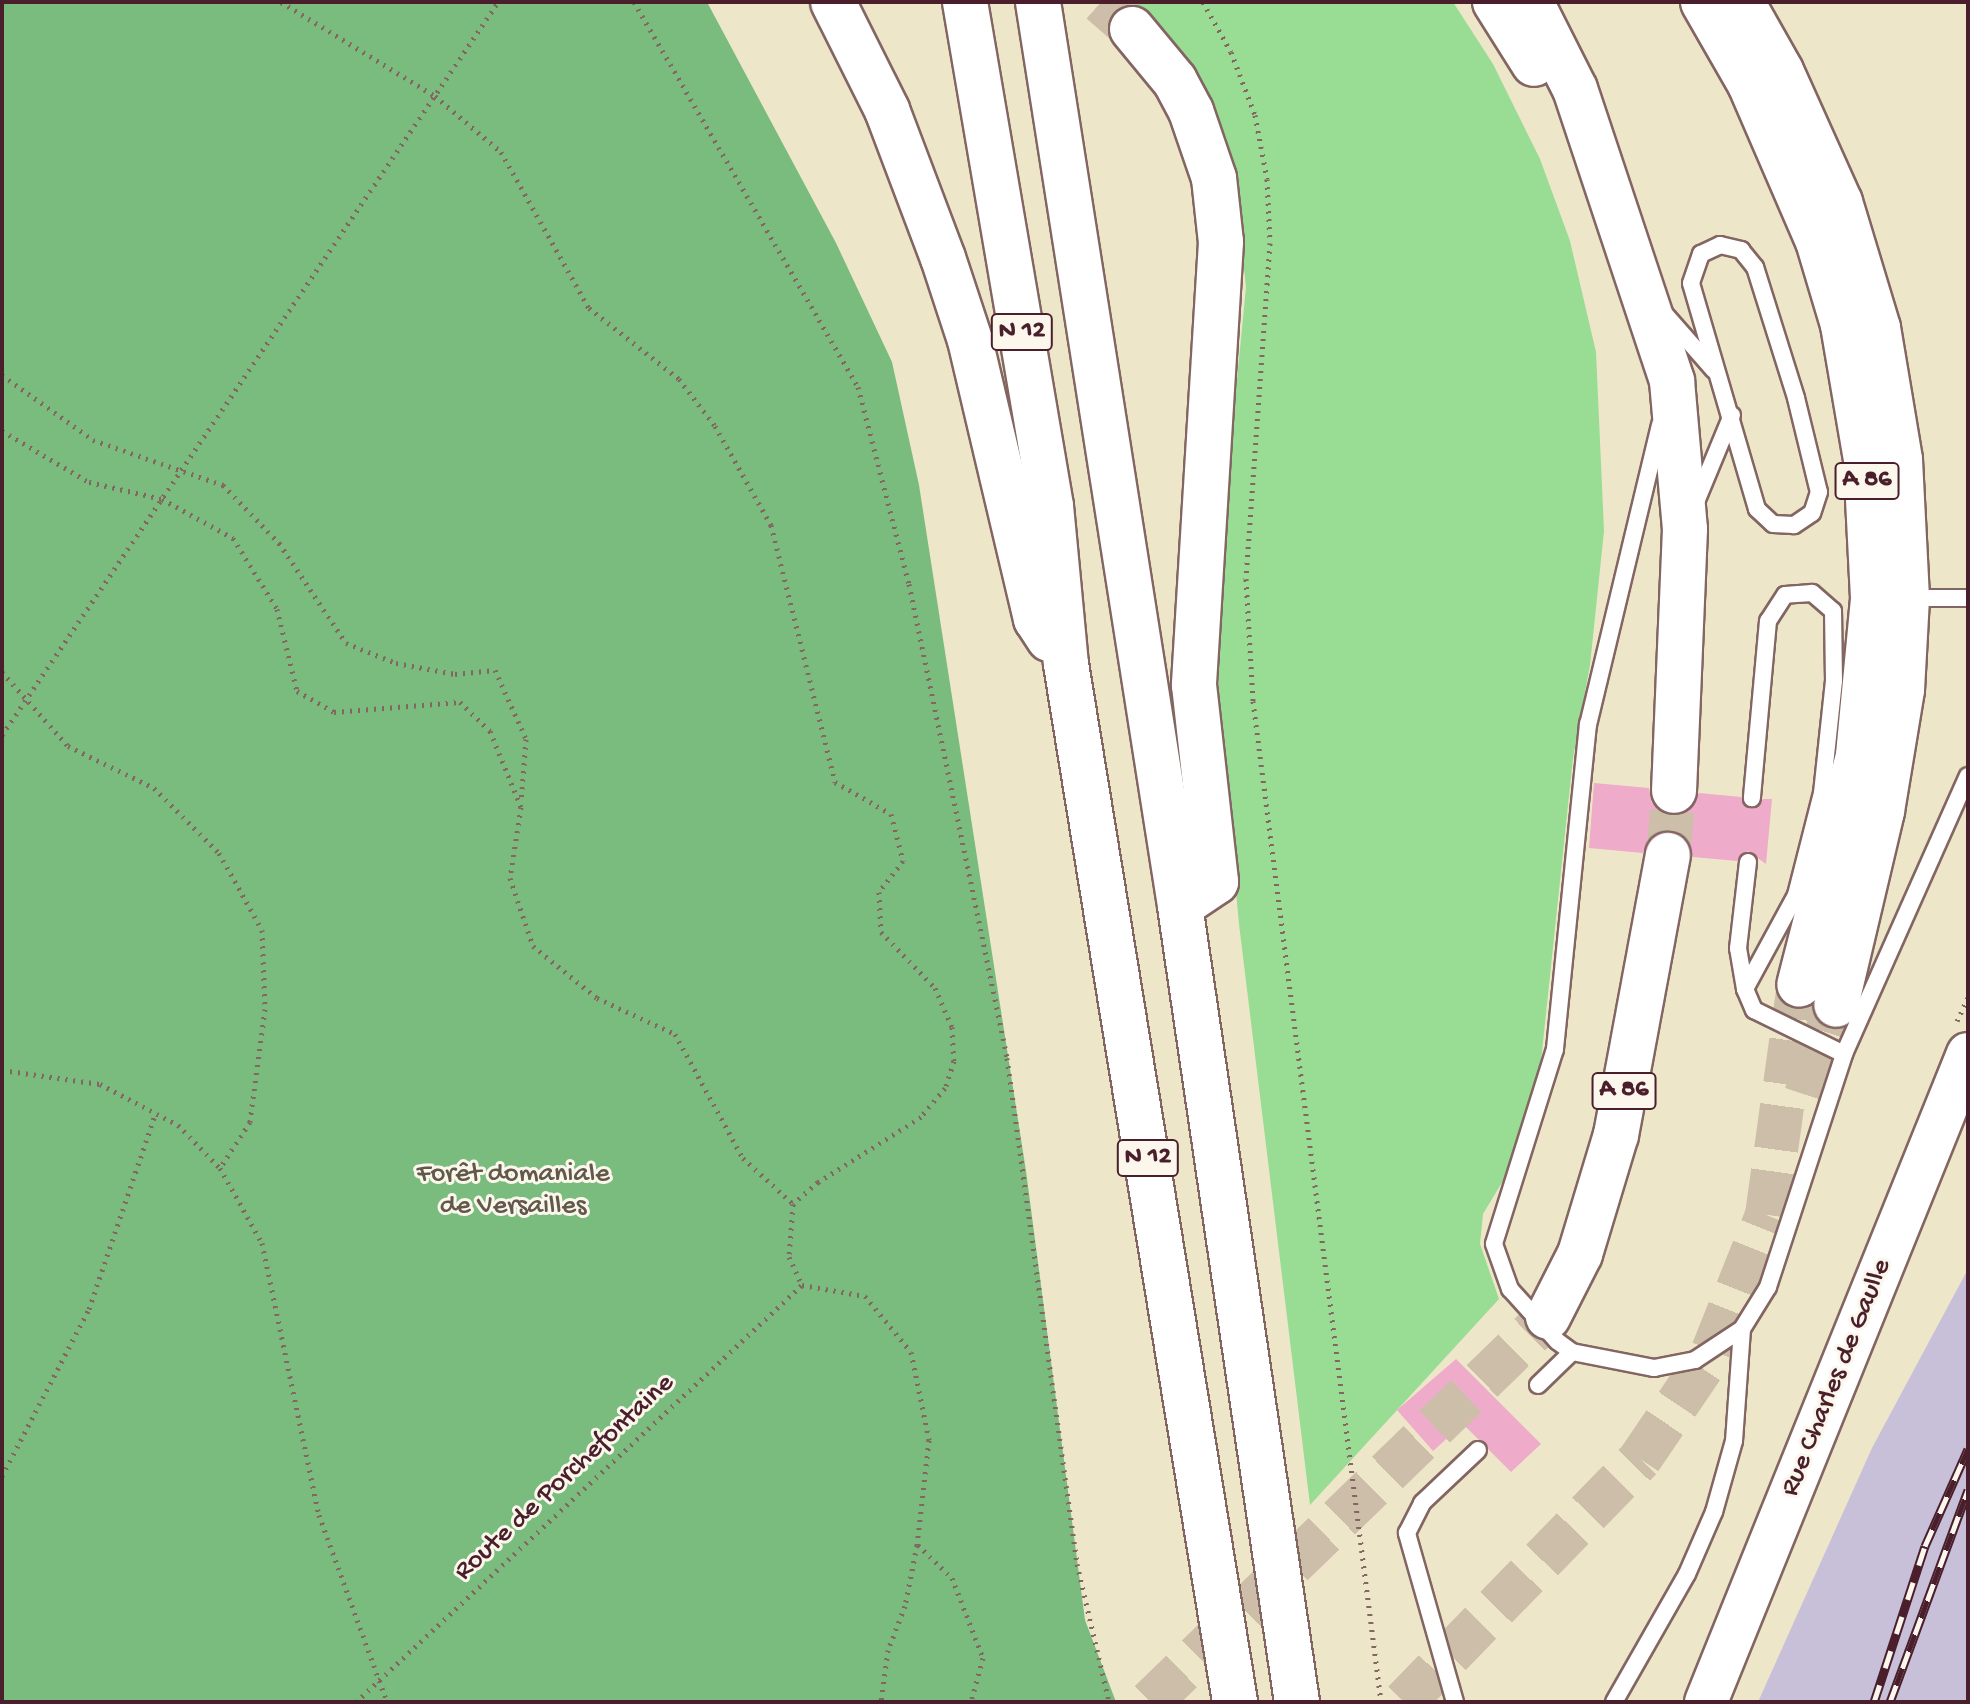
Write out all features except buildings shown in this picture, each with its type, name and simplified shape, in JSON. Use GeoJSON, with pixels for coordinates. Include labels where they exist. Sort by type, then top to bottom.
{"type":"FeatureCollection","features":[{"type":"Feature","properties":{"kind":"highway"},"geometry":{"type":"LineString","coordinates":[[833,2],[887,110]]}},
{"type":"Feature","properties":{"kind":"highway"},"geometry":{"type":"LineString","coordinates":[[841,2],[887,110],[970,340],[1036,619],[1066,664]]}},
{"type":"Feature","properties":{"kind":"highway","name":"N 12"},"geometry":{"type":"LineString","coordinates":[[965,2],[1051,506],[1066,664],[1235,1702]]}},
{"type":"Feature","properties":{"kind":"highway","name":"N 12"},"geometry":{"type":"LineString","coordinates":[[1038,2],[1180,906],[1297,1702]]}},
{"type":"Feature","properties":{"kind":"highway"},"geometry":{"type":"LineString","coordinates":[[1495,2],[1561,110],[1638,277]]}},
{"type":"Feature","properties":{"kind":"highway"},"geometry":{"type":"LineString","coordinates":[[1531,2],[1575,89],[1672,381],[1685,529],[1674,791]]}},
{"type":"Feature","properties":{"kind":"highway","name":"A 86"},"geometry":{"type":"LineString","coordinates":[[1703,2],[1750,84],[1818,241],[1843,325],[1866,460],[1873,599],[1858,756],[1817,995],[1892,760],[1907,598]]}},
{"type":"Feature","properties":{"kind":"highway"},"geometry":{"type":"LineString","coordinates":[[1742,2],[1812,135],[1861,263],[1891,393],[1905,523],[1907,598]]}},
{"type":"Feature","properties":{"kind":"highway"},"geometry":{"type":"LineString","coordinates":[[1132,29],[1175,81],[1191,111],[1214,178],[1221,242],[1194,685],[1216,882],[1180,906]]}},
{"type":"Feature","properties":{"kind":"highway","name":"A 86"},"geometry":{"type":"LineString","coordinates":[[1560,1334],[1580,1254],[1616,1135],[1668,855]]}},
{"type":"Feature","properties":{"kind":"highway"},"geometry":{"type":"LineString","coordinates":[[1210,1702],[1229,1652]]}},
{"type":"Feature","properties":{"kind":"main road","name":"Rue Charles de Gaulle"},"geometry":{"type":"LineString","coordinates":[[1706,1702],[1968,1054]]}},
{"type":"Feature","properties":{"kind":"lane"},"geometry":{"type":"LineString","coordinates":[[1720,245],[1741,250],[1755,267],[1791,384],[1819,492],[1804,521],[1783,526],[1757,509],[1732,415],[1691,272],[1701,254],[1720,245]]}},
{"type":"Feature","properties":{"kind":"lane"},"geometry":{"type":"LineString","coordinates":[[1638,277],[1719,376]]}},
{"type":"Feature","properties":{"kind":"lane"},"geometry":{"type":"LineString","coordinates":[[1672,381],[1588,724],[1555,1049],[1494,1244],[1510,1289],[1537,1323],[1628,1366],[1678,1366],[1727,1343],[1742,1329],[1768,1287],[1844,1054],[1968,776]]}},
{"type":"Feature","properties":{"kind":"lane"},"geometry":{"type":"LineString","coordinates":[[1685,529],[1732,415]]}},
{"type":"Feature","properties":{"kind":"lane"},"geometry":{"type":"LineString","coordinates":[[1745,989],[1796,895],[1822,793],[1831,721],[1833,611],[1812,593],[1785,595],[1768,621],[1752,798]]}},
{"type":"Feature","properties":{"kind":"lane"},"geometry":{"type":"LineString","coordinates":[[1907,598],[1968,598]]}},
{"type":"Feature","properties":{"kind":"lane"},"geometry":{"type":"LineString","coordinates":[[1748,862],[1738,948],[1745,989],[1754,1010],[1844,1054]]}},
{"type":"Feature","properties":{"kind":"lane"},"geometry":{"type":"LineString","coordinates":[[1614,1702],[1687,1574],[1714,1512],[1734,1441],[1742,1329]]}},
{"type":"Feature","properties":{"kind":"lane"},"geometry":{"type":"LineString","coordinates":[[1538,1385],[1560,1334]]}},
{"type":"Feature","properties":{"kind":"lane"},"geometry":{"type":"LineString","coordinates":[[1455,1702],[1407,1533],[1422,1503],[1478,1450]]}},
{"type":"Feature","properties":{"kind":"path"},"geometry":{"type":"LineString","coordinates":[[281,2],[435,96],[501,152],[589,308],[679,379],[715,426],[771,525],[835,782],[891,814],[903,861],[879,892],[881,932],[935,988],[952,1027],[954,1061],[945,1088],[921,1117],[818,1182],[793,1204],[789,1257],[802,1285],[865,1296],[911,1352],[929,1440],[917,1545],[905,1606],[883,1671],[881,1702]]}},
{"type":"Feature","properties":{"kind":"path"},"geometry":{"type":"LineString","coordinates":[[2,735],[498,2]]}},
{"type":"Feature","properties":{"kind":"path"},"geometry":{"type":"LineString","coordinates":[[634,2],[858,387],[909,584],[1007,1058],[1077,1564],[1109,1702]]}},
{"type":"Feature","properties":{"kind":"path"},"geometry":{"type":"LineString","coordinates":[[1203,2],[1231,52],[1255,115],[1267,179],[1270,243],[1246,579],[1253,701],[1381,1702]]}},
{"type":"Feature","properties":{"kind":"path"},"geometry":{"type":"LineString","coordinates":[[2,375],[93,440],[223,485],[279,543],[346,643],[396,663],[455,674],[495,670],[526,739],[521,807],[510,878],[533,946],[597,998],[675,1034],[743,1158],[793,1204]]}},
{"type":"Feature","properties":{"kind":"path"},"geometry":{"type":"LineString","coordinates":[[2,431],[89,482],[162,499],[233,538],[277,609],[297,691],[334,712],[460,702],[490,731],[521,807]]}},
{"type":"Feature","properties":{"kind":"path"},"geometry":{"type":"LineString","coordinates":[[2,672],[29,697],[68,746],[154,788],[187,820],[219,853],[262,930],[265,1009],[250,1122],[220,1168]]}},
{"type":"Feature","properties":{"kind":"path"},"geometry":{"type":"LineString","coordinates":[[2,1070],[100,1084],[178,1125],[220,1168],[262,1243],[319,1515],[387,1702]]}},
{"type":"Feature","properties":{"kind":"path"},"geometry":{"type":"LineString","coordinates":[[2,1476],[89,1309],[156,1112]]}},
{"type":"Feature","properties":{"kind":"path","name":"Route de Porchefontaine"},"geometry":{"type":"LineString","coordinates":[[356,1702],[802,1285]]}},
{"type":"Feature","properties":{"kind":"path"},"geometry":{"type":"LineString","coordinates":[[917,1545],[952,1578],[983,1658],[971,1702]]}},
{"type":"Feature","properties":{"kind":"shaded area"},"geometry":{"type":"Polygon","coordinates":[[[1968,1269],[1968,1702],[1758,1702],[1872,1448],[1968,1269]]]}},
{"type":"Feature","properties":{"kind":"green space","name":"Forêt domaniale de Versailles"},"geometry":{"type":"Polygon","coordinates":[[[2,2],[707,2],[836,243],[892,362],[919,485],[1026,1171],[1085,1620],[1116,1702],[2,1702],[2,2]]]}},
{"type":"Feature","properties":{"kind":"green space"},"geometry":{"type":"Polygon","coordinates":[[[1131,2],[1453,2],[1493,64],[1540,159],[1570,241],[1596,352],[1604,531],[1590,665],[1573,758],[1541,1061],[1504,1179],[1483,1214],[1480,1244],[1499,1299],[1310,1505],[1239,924],[1218,695],[1222,535],[1246,287],[1238,212],[1226,137],[1200,85],[1131,2]]]}},
{"type":"Feature","properties":{"kind":"tunnel"},"geometry":{"type":"LineString","coordinates":[[1101,2],[1132,29]]}},
{"type":"Feature","properties":{"kind":"tunnel"},"geometry":{"type":"LineString","coordinates":[[1668,855],[1674,791]]}},
{"type":"Feature","properties":{"kind":"tunnel"},"geometry":{"type":"LineString","coordinates":[[1404,1702],[1640,1459],[1713,1351],[1767,1215],[1799,985]]}},
{"type":"Feature","properties":{"kind":"tunnel"},"geometry":{"type":"LineString","coordinates":[[1806,1095],[1836,1005]]}},
{"type":"Feature","properties":{"kind":"tunnel"},"geometry":{"type":"LineString","coordinates":[[1150,1702],[1548,1317]]}},
{"type":"Feature","properties":{"kind":"railway"},"geometry":{"type":"LineString","coordinates":[[1874,1702],[1925,1546],[1968,1449]]}},
{"type":"Feature","properties":{"kind":"railway"},"geometry":{"type":"LineString","coordinates":[[1890,1702],[1968,1490]]}}]}
